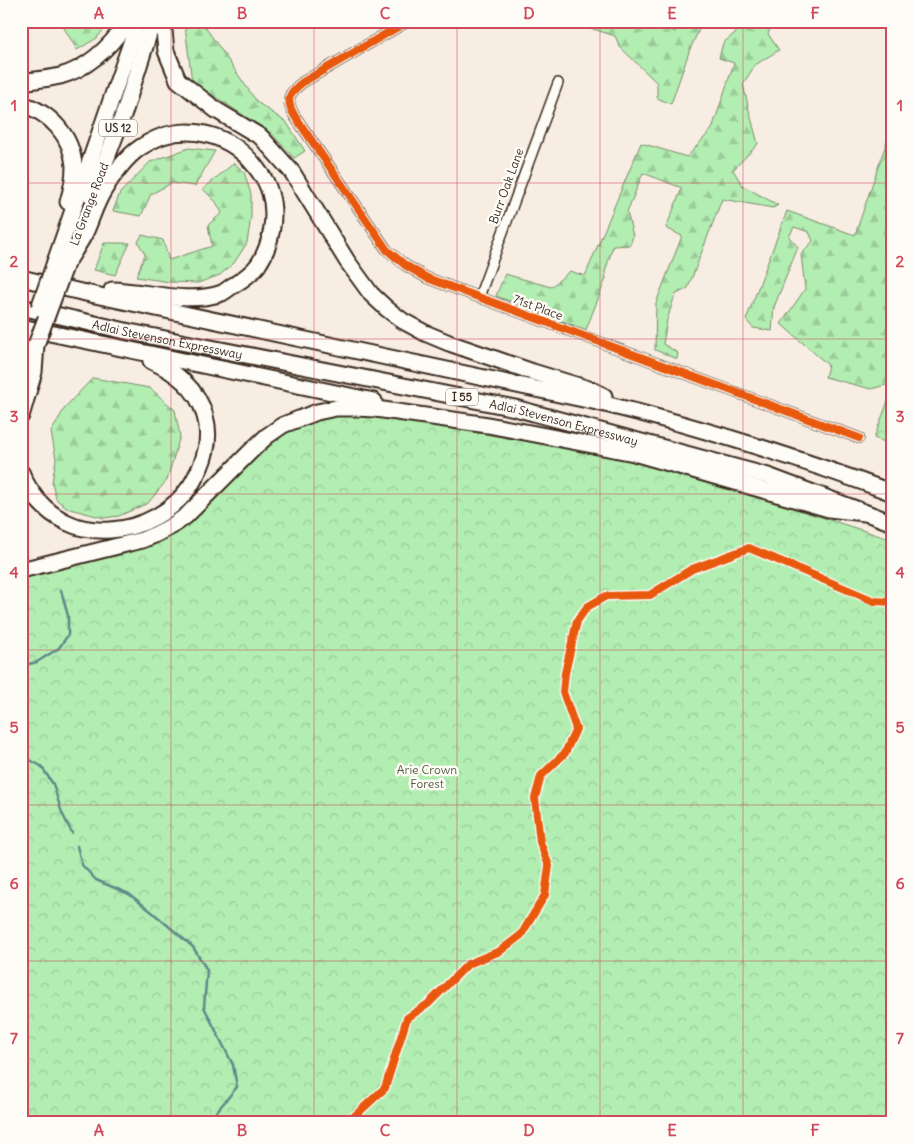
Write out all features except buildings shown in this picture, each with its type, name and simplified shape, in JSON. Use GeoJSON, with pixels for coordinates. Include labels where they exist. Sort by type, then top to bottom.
{"type":"FeatureCollection","features":[{"type":"Feature","properties":{"kind":"highway"},"geometry":{"type":"LineString","coordinates":[[21,82],[61,76],[93,60],[106,50],[128,21]]}},
{"type":"Feature","properties":{"kind":"highway","name":"La Grange Road"},"geometry":{"type":"LineString","coordinates":[[21,416],[30,371],[26,348],[72,232],[137,21]]}},
{"type":"Feature","properties":{"kind":"highway","name":"La Grange Road"},"geometry":{"type":"LineString","coordinates":[[72,232],[126,110],[153,21]]}},
{"type":"Feature","properties":{"kind":"highway"},"geometry":{"type":"LineString","coordinates":[[163,21],[166,51],[178,80],[216,110],[261,136],[292,172],[347,261],[371,294],[388,309],[425,333],[478,354],[592,390],[642,412]]}},
{"type":"Feature","properties":{"kind":"highway"},"geometry":{"type":"LineString","coordinates":[[21,104],[40,110],[49,117],[59,128],[70,147],[74,167],[70,194],[72,232]]}},
{"type":"Feature","properties":{"kind":"highway"},"geometry":{"type":"LineString","coordinates":[[72,232],[126,159],[141,147],[158,138],[178,133],[200,132],[220,138],[238,148],[253,162],[263,177],[270,193],[273,210],[272,230],[267,248],[257,266],[244,278],[222,292],[201,297],[167,296],[119,290],[81,292]]}},
{"type":"Feature","properties":{"kind":"highway","name":"Adlai Stevenson Expressway"},"geometry":{"type":"LineString","coordinates":[[21,278],[642,412],[786,456],[893,493]]}},
{"type":"Feature","properties":{"kind":"highway","name":"Adlai Stevenson Expressway"},"geometry":{"type":"LineString","coordinates":[[21,307],[130,332],[515,408],[768,476],[893,523]]}},
{"type":"Feature","properties":{"kind":"highway"},"geometry":{"type":"LineString","coordinates":[[21,327],[488,425],[634,453],[829,509],[865,512]]}},
{"type":"Feature","properties":{"kind":"highway"},"geometry":{"type":"LineString","coordinates":[[21,472],[35,497],[54,515],[78,527],[96,530],[135,526],[155,517],[175,503],[192,484],[204,456],[207,438],[205,415],[194,394],[180,377],[163,366],[100,344]]}},
{"type":"Feature","properties":{"kind":"highway"},"geometry":{"type":"LineString","coordinates":[[21,570],[142,540],[174,526],[267,436],[283,425],[317,412],[336,408],[376,409],[488,425]]}},
{"type":"Feature","properties":{"kind":"main road"},"geometry":{"type":"LineString","coordinates":[[21,385],[30,371]]}},
{"type":"Feature","properties":{"kind":"street","name":"71st Place"},"geometry":{"type":"LineString","coordinates":[[408,21],[303,82],[289,96],[289,105],[294,115],[387,250],[405,266],[428,278],[859,438]]}},
{"type":"Feature","properties":{"kind":"street","name":"Burr Oak Lane"},"geometry":{"type":"LineString","coordinates":[[479,297],[558,83]]}},
{"type":"Feature","properties":{"kind":"green space"},"geometry":{"type":"Polygon","coordinates":[[[60,21],[110,21],[97,38],[77,50],[60,21]]]}},
{"type":"Feature","properties":{"kind":"green space"},"geometry":{"type":"Polygon","coordinates":[[[188,21],[201,21],[257,102],[287,123],[305,151],[294,158],[271,133],[192,82],[185,26],[188,21]]]}},
{"type":"Feature","properties":{"kind":"green space"},"geometry":{"type":"Polygon","coordinates":[[[590,21],[651,21],[675,32],[680,21],[703,21],[690,49],[671,104],[657,98],[657,83],[620,47],[615,36],[590,28],[590,21]]]}},
{"type":"Feature","properties":{"kind":"green space"},"geometry":{"type":"Polygon","coordinates":[[[750,21],[773,21],[768,34],[779,50],[755,65],[743,84],[758,144],[733,170],[743,186],[778,205],[773,208],[722,199],[688,288],[675,295],[667,320],[663,344],[678,353],[677,359],[655,350],[656,303],[682,236],[666,228],[682,188],[643,173],[627,212],[633,236],[630,245],[613,246],[605,272],[606,278],[586,330],[496,296],[505,274],[551,287],[570,271],[585,276],[641,143],[687,157],[712,129],[734,63],[719,58],[723,43],[750,21]]]}},
{"type":"Feature","properties":{"kind":"green space"},"geometry":{"type":"Polygon","coordinates":[[[888,138],[893,140],[893,383],[871,389],[825,377],[828,365],[781,324],[805,289],[801,254],[813,241],[809,232],[794,227],[789,237],[798,247],[774,307],[772,331],[753,328],[746,320],[787,211],[855,235],[888,138]]]}},
{"type":"Feature","properties":{"kind":"green space"},"geometry":{"type":"Polygon","coordinates":[[[189,148],[215,151],[195,186],[172,183],[151,194],[141,216],[113,211],[120,193],[150,162],[189,148]]]}},
{"type":"Feature","properties":{"kind":"green space"},"geometry":{"type":"Polygon","coordinates":[[[234,163],[244,172],[251,194],[251,217],[247,243],[234,263],[220,275],[198,283],[170,282],[136,277],[145,254],[138,242],[142,235],[163,240],[169,260],[212,246],[208,225],[222,213],[216,202],[203,189],[234,163]]]}},
{"type":"Feature","properties":{"kind":"green space"},"geometry":{"type":"Polygon","coordinates":[[[104,243],[130,243],[115,275],[94,270],[104,243]]]}},
{"type":"Feature","properties":{"kind":"green space"},"geometry":{"type":"Polygon","coordinates":[[[93,378],[150,388],[175,410],[180,436],[167,480],[148,503],[119,516],[104,518],[66,508],[56,499],[52,482],[56,459],[51,432],[66,406],[93,378]]]}},
{"type":"Feature","properties":{"kind":"green space"},"geometry":{"type":"Polygon","coordinates":[[[893,388],[893,445],[874,438],[893,388]]]}},
{"type":"Feature","properties":{"kind":"green space","name":"Arie Crown Forest"},"geometry":{"type":"Polygon","coordinates":[[[368,414],[618,457],[664,467],[893,540],[893,1123],[21,1123],[21,577],[120,554],[159,542],[177,534],[276,439],[300,426],[320,419],[342,415],[368,414]]]}},
{"type":"Feature","properties":{"kind":"waterway"},"geometry":{"type":"LineString","coordinates":[[21,549],[26,556]]}},
{"type":"Feature","properties":{"kind":"waterway"},"geometry":{"type":"LineString","coordinates":[[21,666],[37,662],[59,648],[68,635],[68,616],[61,590]]}},
{"type":"Feature","properties":{"kind":"waterway"},"geometry":{"type":"LineString","coordinates":[[21,755],[41,766],[53,784],[62,813],[72,833]]}},
{"type":"Feature","properties":{"kind":"waterway"},"geometry":{"type":"LineString","coordinates":[[77,846],[82,865],[96,880],[129,894],[152,912],[193,947],[207,970],[204,1007],[233,1065],[237,1087],[207,1123]]}},
{"type":"Feature","properties":{"kind":"cycle path"},"geometry":{"type":"LineString","coordinates":[[408,21],[303,82],[294,89],[289,100],[294,115],[387,250],[405,265],[427,278],[859,438]]}},
{"type":"Feature","properties":{"kind":"cycle path"},"geometry":{"type":"LineString","coordinates":[[347,1123],[385,1088],[407,1018],[428,1004],[468,964],[500,951],[521,935],[545,895],[549,866],[540,842],[535,798],[541,776],[565,753],[576,729],[563,692],[565,673],[577,621],[587,607],[606,596],[650,595],[692,569],[749,548],[874,601],[893,602]]}}]}
